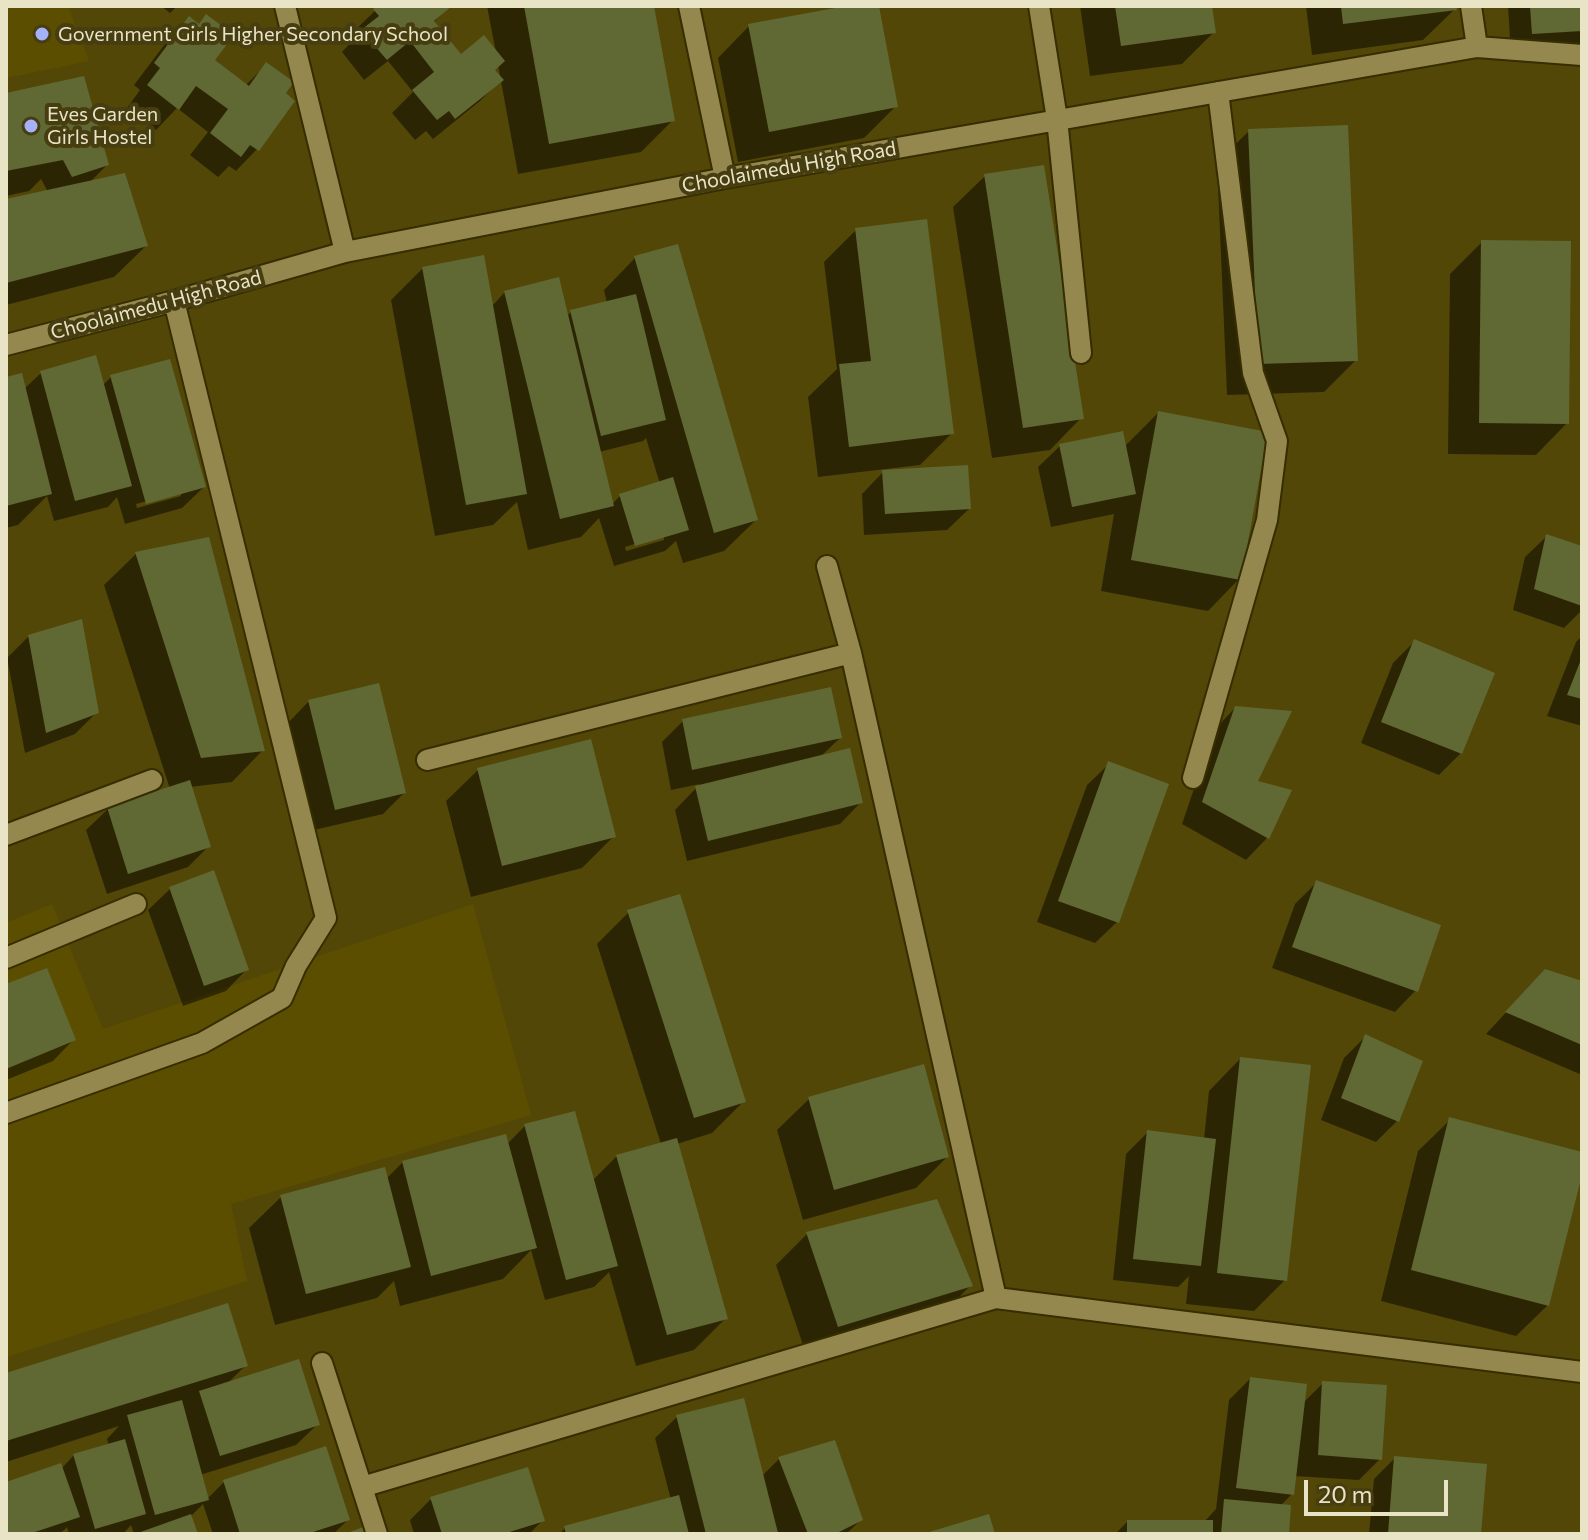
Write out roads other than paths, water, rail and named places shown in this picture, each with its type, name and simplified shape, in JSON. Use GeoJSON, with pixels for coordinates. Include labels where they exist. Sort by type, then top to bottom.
{"type":"FeatureCollection","features":[{"type":"Feature","properties":{"kind":"street"},"geometry":{"type":"LineString","coordinates":[[285,6],[345,252]]}},
{"type":"Feature","properties":{"kind":"street"},"geometry":{"type":"LineString","coordinates":[[689,6],[725,178]]}},
{"type":"Feature","properties":{"kind":"street"},"geometry":{"type":"LineString","coordinates":[[1039,6],[1057,119],[1081,353]]}},
{"type":"Feature","properties":{"kind":"street"},"geometry":{"type":"LineString","coordinates":[[1471,6],[1477,47]]}},
{"type":"Feature","properties":{"kind":"street","name":"Choolaimedu High Road"},"geometry":{"type":"LineString","coordinates":[[6,345],[345,252],[725,178],[1477,47],[1582,55]]}},
{"type":"Feature","properties":{"kind":"street"},"geometry":{"type":"LineString","coordinates":[[1193,778],[1267,520],[1277,441],[1253,373],[1218,92]]}},
{"type":"Feature","properties":{"kind":"street"},"geometry":{"type":"LineString","coordinates":[[6,1113],[202,1043],[282,998],[296,966],[326,918],[174,301]]}},
{"type":"Feature","properties":{"kind":"street"},"geometry":{"type":"LineString","coordinates":[[827,566],[851,653],[996,1298]]}},
{"type":"Feature","properties":{"kind":"street"},"geometry":{"type":"LineString","coordinates":[[427,760],[851,653]]}},
{"type":"Feature","properties":{"kind":"street"},"geometry":{"type":"LineString","coordinates":[[6,835],[152,780]]}},
{"type":"Feature","properties":{"kind":"street"},"geometry":{"type":"LineString","coordinates":[[6,958],[136,904]]}},
{"type":"Feature","properties":{"kind":"street"},"geometry":{"type":"LineString","coordinates":[[362,1487],[996,1298],[1582,1372]]}},
{"type":"Feature","properties":{"kind":"street"},"geometry":{"type":"LineString","coordinates":[[322,1363],[377,1534]]}},
{"type":"Feature","properties":{"kind":"place","name":"Government Girls Higher Secondary School"},"geometry":{"type":"Point","coordinates":[42,34]}},
{"type":"Feature","properties":{"kind":"place","name":"Eves Garden Girls Hostel"},"geometry":{"type":"Point","coordinates":[31,126]}}]}
